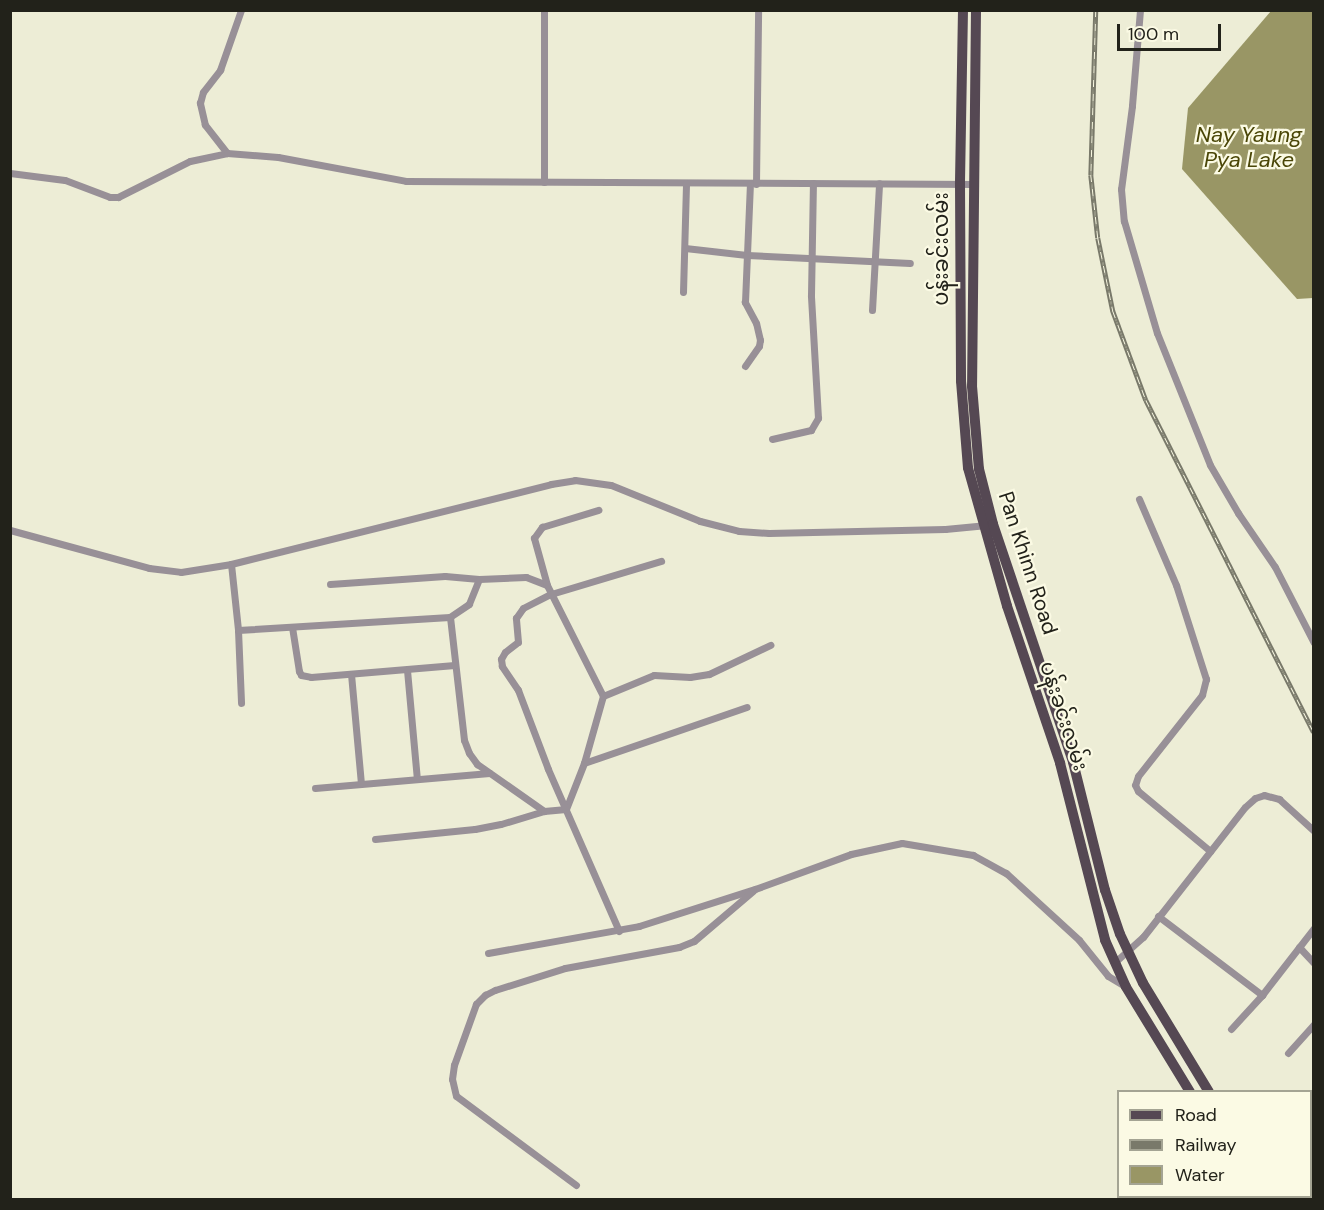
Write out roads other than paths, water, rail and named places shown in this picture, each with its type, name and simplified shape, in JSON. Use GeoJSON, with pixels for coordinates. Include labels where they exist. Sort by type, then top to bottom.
{"type":"FeatureCollection","features":[{"type":"Feature","properties":{"kind":"main road","name":"ပန်းခင်းလမ်း"},"geometry":{"type":"LineString","coordinates":[[963,10],[960,184],[963,429],[968,468],[988,525],[1060,763],[1081,840],[1095,906],[1126,987],[1190,1090]]}},
{"type":"Feature","properties":{"kind":"main road","name":"Pan Khinn Road"},"geometry":{"type":"LineString","coordinates":[[976,10],[974,430],[988,525],[1073,762],[1105,890],[1127,952],[1143,983],[1208,1090]]}},
{"type":"Feature","properties":{"kind":"street"},"geometry":{"type":"LineString","coordinates":[[227,153],[212,135],[202,116],[201,97],[220,70],[241,10]]}},
{"type":"Feature","properties":{"kind":"street"},"geometry":{"type":"LineString","coordinates":[[544,10],[544,183]]}},
{"type":"Feature","properties":{"kind":"street"},"geometry":{"type":"LineString","coordinates":[[745,366],[759,346],[760,340],[756,323],[745,302],[753,184],[758,10]]}},
{"type":"Feature","properties":{"kind":"street"},"geometry":{"type":"LineString","coordinates":[[1140,10],[1132,106],[1121,189],[1124,221],[1157,333],[1210,465],[1238,513],[1275,567],[1314,643]]}},
{"type":"Feature","properties":{"kind":"street"},"geometry":{"type":"LineString","coordinates":[[212,135],[212,154]]}},
{"type":"Feature","properties":{"kind":"street"},"geometry":{"type":"LineString","coordinates":[[10,173],[64,180],[110,197],[118,197],[176,166],[212,154],[227,153],[321,164],[393,180],[544,183],[974,184]]}},
{"type":"Feature","properties":{"kind":"street"},"geometry":{"type":"LineString","coordinates":[[683,292],[686,183]]}},
{"type":"Feature","properties":{"kind":"street"},"geometry":{"type":"LineString","coordinates":[[772,439],[811,430],[818,418],[810,259],[813,183]]}},
{"type":"Feature","properties":{"kind":"street"},"geometry":{"type":"LineString","coordinates":[[872,310],[879,183]]}},
{"type":"Feature","properties":{"kind":"street"},"geometry":{"type":"LineString","coordinates":[[685,248],[747,255],[910,263]]}},
{"type":"Feature","properties":{"kind":"street"},"geometry":{"type":"LineString","coordinates":[[10,530],[165,571],[196,571],[550,484],[575,480],[611,485],[700,521],[739,531],[834,532],[988,525]]}},
{"type":"Feature","properties":{"kind":"street"},"geometry":{"type":"LineString","coordinates":[[1139,499],[1176,585],[1206,679],[1202,695],[1138,776],[1135,785],[1138,791],[1210,851]]}},
{"type":"Feature","properties":{"kind":"street"},"geometry":{"type":"LineString","coordinates":[[566,809],[584,763],[603,696],[547,585],[534,538],[542,527],[598,510]]}},
{"type":"Feature","properties":{"kind":"street"},"geometry":{"type":"LineString","coordinates":[[619,931],[518,690],[501,662],[505,652],[518,642],[518,613],[551,594],[661,561]]}},
{"type":"Feature","properties":{"kind":"street"},"geometry":{"type":"LineString","coordinates":[[231,564],[238,630],[241,703]]}},
{"type":"Feature","properties":{"kind":"street"},"geometry":{"type":"LineString","coordinates":[[330,584],[445,576],[479,579],[526,577],[547,585]]}},
{"type":"Feature","properties":{"kind":"street"},"geometry":{"type":"LineString","coordinates":[[238,630],[450,617],[469,604],[479,579]]}},
{"type":"Feature","properties":{"kind":"street"},"geometry":{"type":"LineString","coordinates":[[450,617],[464,740],[469,753],[489,773],[544,811]]}},
{"type":"Feature","properties":{"kind":"street"},"geometry":{"type":"LineString","coordinates":[[292,627],[301,675],[311,677],[456,664]]}},
{"type":"Feature","properties":{"kind":"street"},"geometry":{"type":"LineString","coordinates":[[603,696],[654,675],[690,677],[710,674],[770,645]]}},
{"type":"Feature","properties":{"kind":"street"},"geometry":{"type":"LineString","coordinates":[[407,670],[417,779]]}},
{"type":"Feature","properties":{"kind":"street"},"geometry":{"type":"LineString","coordinates":[[351,674],[361,784]]}},
{"type":"Feature","properties":{"kind":"street"},"geometry":{"type":"LineString","coordinates":[[584,763],[747,707]]}},
{"type":"Feature","properties":{"kind":"street"},"geometry":{"type":"LineString","coordinates":[[315,788],[489,773]]}},
{"type":"Feature","properties":{"kind":"street"},"geometry":{"type":"LineString","coordinates":[[1115,962],[1143,937],[1245,807],[1264,795],[1279,799],[1314,831]]}},
{"type":"Feature","properties":{"kind":"street"},"geometry":{"type":"LineString","coordinates":[[375,839],[475,829],[544,811],[566,809]]}},
{"type":"Feature","properties":{"kind":"street"},"geometry":{"type":"LineString","coordinates":[[488,953],[512,947],[619,931],[755,889],[851,854],[881,846],[921,845],[973,855],[1006,873],[1079,940],[1108,976],[1126,987]]}},
{"type":"Feature","properties":{"kind":"street"},"geometry":{"type":"LineString","coordinates":[[576,1185],[456,1096],[452,1079],[454,1065],[476,1004],[485,995],[495,990],[565,968],[679,947],[694,941],[755,889]]}},
{"type":"Feature","properties":{"kind":"street"},"geometry":{"type":"LineString","coordinates":[[1158,916],[1262,995]]}},
{"type":"Feature","properties":{"kind":"street"},"geometry":{"type":"LineString","coordinates":[[1231,1029],[1262,995],[1314,928]]}},
{"type":"Feature","properties":{"kind":"street"},"geometry":{"type":"LineString","coordinates":[[1299,947],[1314,963]]}},
{"type":"Feature","properties":{"kind":"street"},"geometry":{"type":"LineString","coordinates":[[1288,1053],[1314,1024]]}},
{"type":"Feature","properties":{"kind":"water","name":"Nay Yaung Pya Lake"},"geometry":{"type":"Polygon","coordinates":[[[1271,11],[1313,11],[1313,298],[1297,299],[1182,169],[1188,108],[1271,11]]]}},
{"type":"Feature","properties":{"kind":"railway"},"geometry":{"type":"LineString","coordinates":[[1096,10],[1091,175],[1098,238],[1113,311],[1146,400],[1314,732]]}}]}
